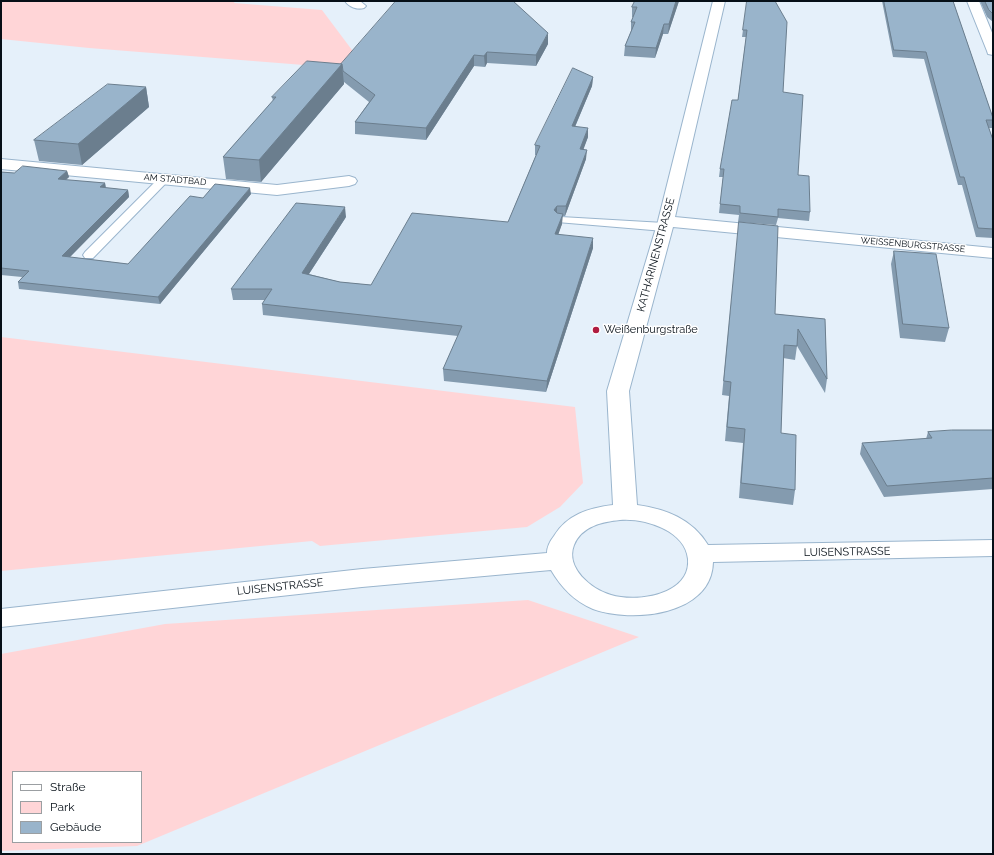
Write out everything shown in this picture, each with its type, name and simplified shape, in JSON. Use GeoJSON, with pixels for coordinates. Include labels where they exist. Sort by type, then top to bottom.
{"type":"FeatureCollection","features":[{"type":"Feature","properties":{"kind":"street","name":"KATHARINENSTRASSE"},"geometry":{"type":"LineString","coordinates":[[625,512],[618,391],[665,224],[719,1]]}},
{"type":"Feature","properties":{"kind":"street"},"geometry":{"type":"LineString","coordinates":[[974,1],[993,51]]}},
{"type":"Feature","properties":{"kind":"street","name":"AM STADTBAD"},"geometry":{"type":"LineString","coordinates":[[1,164],[277,190],[349,181]]}},
{"type":"Feature","properties":{"kind":"street","name":"WEISSENBURGSTRASSE"},"geometry":{"type":"LineString","coordinates":[[665,224],[993,253]]}},
{"type":"Feature","properties":{"kind":"street"},"geometry":{"type":"LineString","coordinates":[[625,512],[645,514],[670,523],[681,529],[693,541],[700,554],[700,571],[692,586],[676,598],[654,606],[628,607],[603,602],[582,592],[566,577],[559,561],[560,546],[563,541],[569,532],[583,521],[603,514],[625,512]]}},
{"type":"Feature","properties":{"kind":"street","name":"LUISENSTRASSE"},"geometry":{"type":"LineString","coordinates":[[700,554],[993,548]]}},
{"type":"Feature","properties":{"kind":"street","name":"LUISENSTRASSE"},"geometry":{"type":"LineString","coordinates":[[1,618],[362,578],[559,561]]}},
{"type":"Feature","properties":{"kind":"lane"},"geometry":{"type":"LineString","coordinates":[[89,254],[164,179]]}},
{"type":"Feature","properties":{"kind":"lane"},"geometry":{"type":"LineString","coordinates":[[561,220],[665,224]]}},
{"type":"Feature","properties":{"kind":"green space"},"geometry":{"type":"Polygon","coordinates":[[[1,1],[235,1],[234,3],[322,10],[367,70],[89,48],[1,39],[1,1]]]}},
{"type":"Feature","properties":{"kind":"green space"},"geometry":{"type":"Polygon","coordinates":[[[1,337],[575,407],[583,483],[560,507],[527,527],[320,546],[312,541],[1,571],[1,337]]]}},
{"type":"Feature","properties":{"kind":"green space"},"geometry":{"type":"Polygon","coordinates":[[[528,600],[639,637],[137,846],[1,851],[1,654],[165,624],[528,600]]]}},
{"type":"Feature","properties":{"kind":"building"},"geometry":{"type":"Polygon","coordinates":[[[396,1],[513,1],[548,33],[536,55],[487,52],[484,56],[474,55],[426,128],[355,122],[375,95],[343,71],[341,64],[396,1]]]}},
{"type":"Feature","properties":{"kind":"building"},"geometry":{"type":"Polygon","coordinates":[[[635,1],[676,1],[669,24],[664,24],[656,48],[625,46],[635,22],[631,22],[637,7],[632,7],[635,1]]]}},
{"type":"Feature","properties":{"kind":"building"},"geometry":{"type":"Polygon","coordinates":[[[747,1],[775,1],[787,22],[783,92],[803,95],[798,175],[809,176],[810,212],[778,209],[778,217],[740,213],[740,206],[720,204],[724,169],[720,169],[732,100],[738,100],[747,30],[743,30],[747,1]]]}},
{"type":"Feature","properties":{"kind":"building"},"geometry":{"type":"Polygon","coordinates":[[[884,1],[953,1],[993,118],[993,120],[986,120],[993,140],[993,229],[978,228],[964,177],[960,177],[926,52],[894,50],[884,1]]]}},
{"type":"Feature","properties":{"kind":"building"},"geometry":{"type":"Polygon","coordinates":[[[985,1],[993,1],[993,14],[989,10],[985,1]]]}},
{"type":"Feature","properties":{"kind":"building"},"geometry":{"type":"Polygon","coordinates":[[[307,61],[342,64],[259,160],[223,157],[276,97],[272,97],[307,61]]]}},
{"type":"Feature","properties":{"kind":"building"},"geometry":{"type":"Polygon","coordinates":[[[573,68],[593,77],[572,126],[588,128],[580,149],[587,150],[566,206],[557,206],[554,210],[557,213],[563,214],[555,234],[593,238],[547,381],[443,369],[462,326],[262,304],[272,289],[231,289],[296,203],[345,207],[302,273],[340,282],[371,285],[412,213],[508,222],[540,146],[535,145],[573,68]]]}},
{"type":"Feature","properties":{"kind":"building"},"geometry":{"type":"Polygon","coordinates":[[[108,84],[146,87],[78,144],[34,140],[108,84]]]}},
{"type":"Feature","properties":{"kind":"building"},"geometry":{"type":"Polygon","coordinates":[[[23,166],[67,171],[58,179],[105,183],[100,187],[128,190],[62,256],[128,264],[190,196],[203,198],[215,184],[250,188],[158,297],[18,282],[29,271],[1,268],[1,172],[14,173],[23,166]]]}},
{"type":"Feature","properties":{"kind":"building"},"geometry":{"type":"Polygon","coordinates":[[[739,222],[778,226],[775,314],[825,319],[827,379],[798,329],[797,346],[784,345],[781,433],[796,435],[795,490],[741,483],[745,429],[727,427],[731,382],[724,381],[739,222]]]}},
{"type":"Feature","properties":{"kind":"building"},"geometry":{"type":"Polygon","coordinates":[[[894,251],[936,254],[949,328],[903,324],[894,251]]]}},
{"type":"Feature","properties":{"kind":"building"},"geometry":{"type":"Polygon","coordinates":[[[952,430],[993,430],[993,478],[887,486],[862,443],[932,438],[928,432],[952,430]]]}},
{"type":"Feature","properties":{"kind":"place","name":"Weißenburgstraße"},"geometry":{"type":"Point","coordinates":[596,330]}}]}
